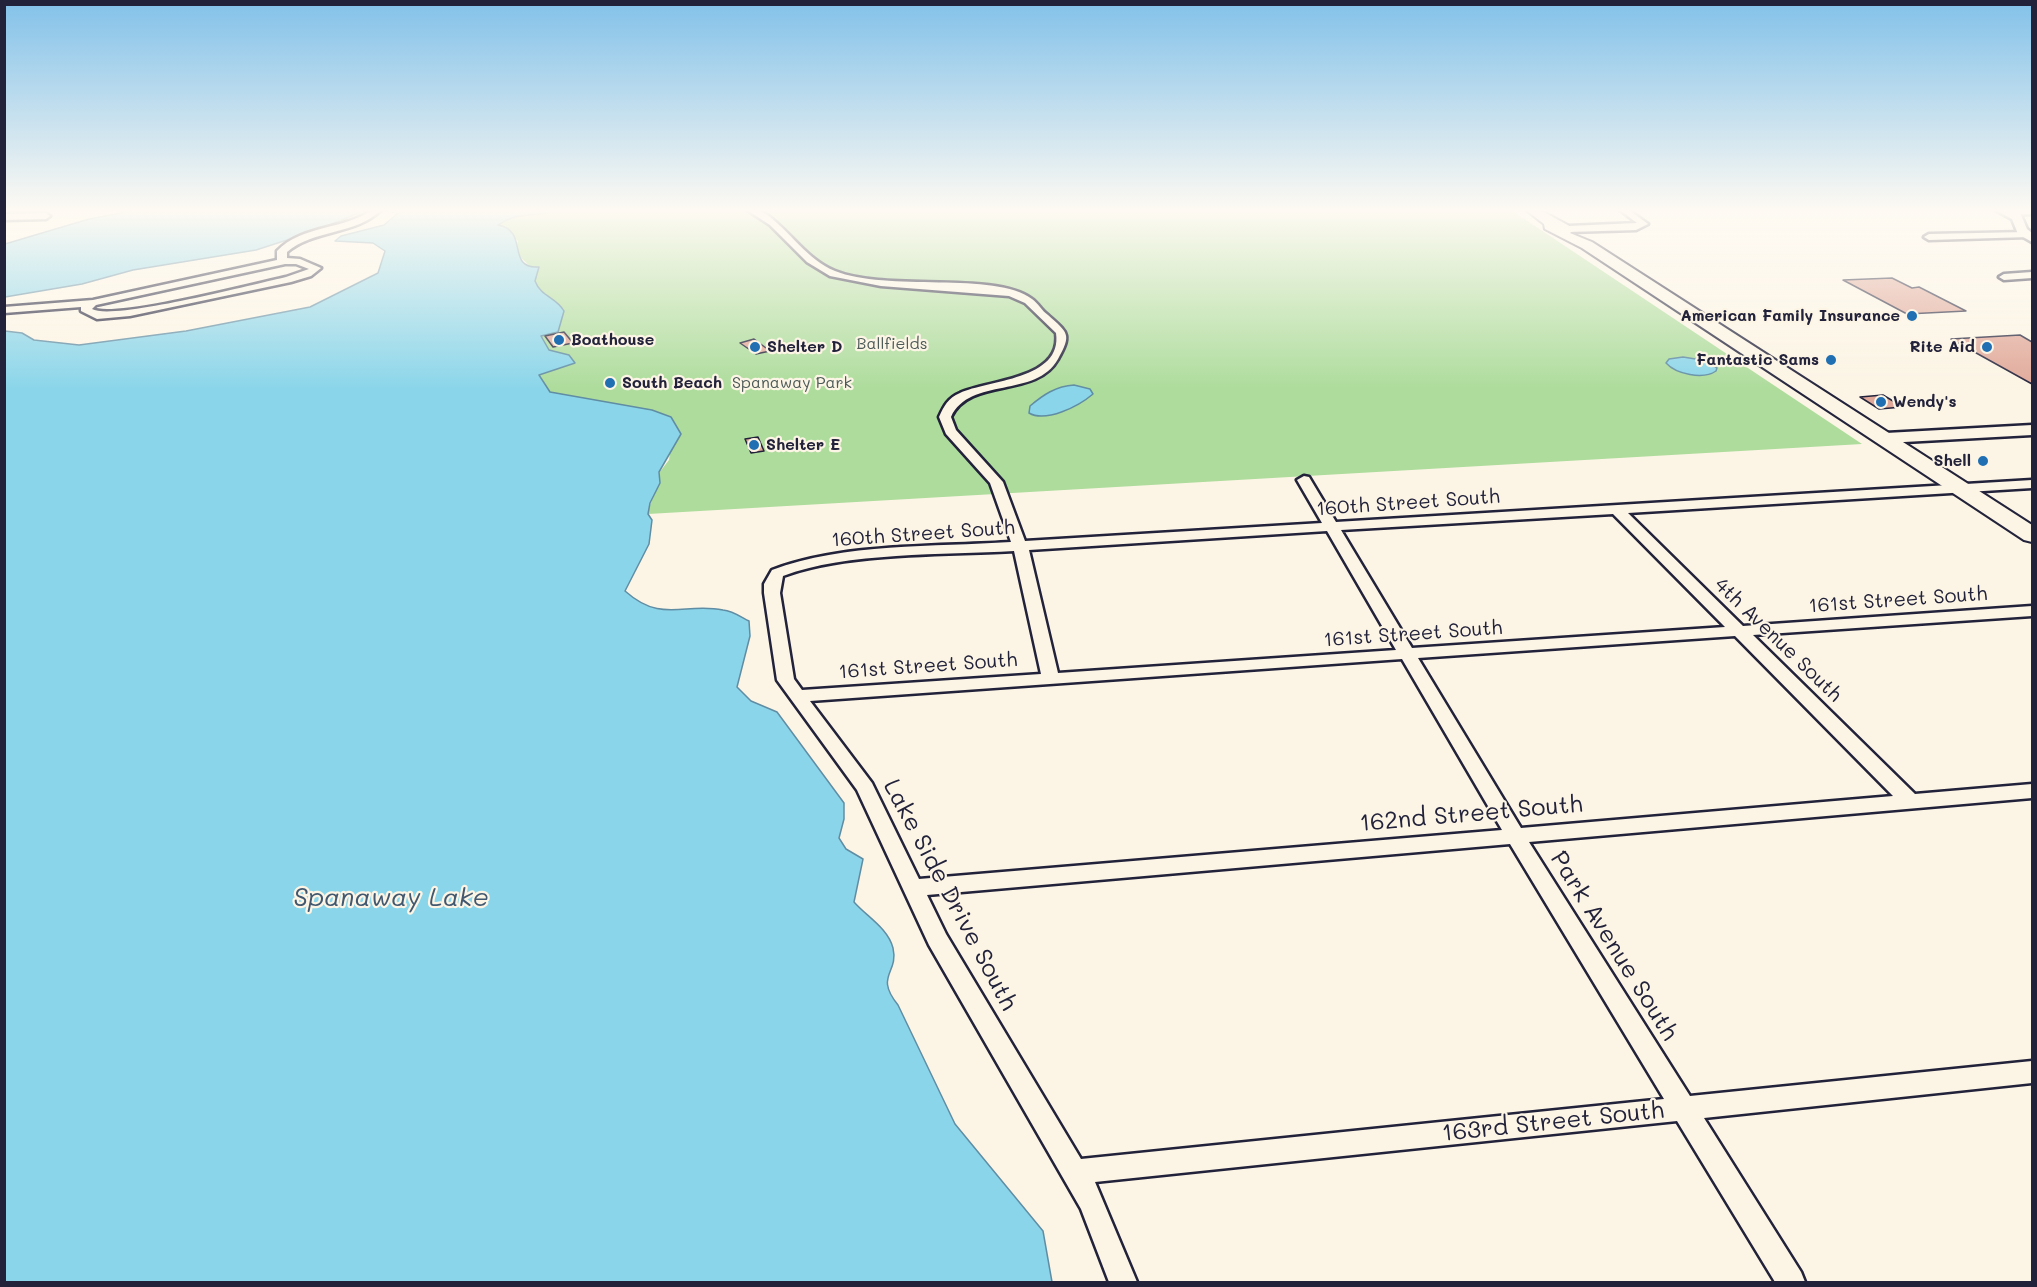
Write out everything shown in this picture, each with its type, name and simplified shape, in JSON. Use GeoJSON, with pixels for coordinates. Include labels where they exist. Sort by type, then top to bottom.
{"type":"FeatureCollection","features":[{"type":"Feature","properties":{"kind":"main road"},"geometry":{"type":"LineString","coordinates":[[1626,270],[2032,535]]}},
{"type":"Feature","properties":{"kind":"street"},"geometry":{"type":"LineString","coordinates":[[4,310],[93,303],[245,270]]}},
{"type":"Feature","properties":{"kind":"street"},"geometry":{"type":"LineString","coordinates":[[93,303],[85,309],[93,315],[130,313],[288,280],[313,270]]}},
{"type":"Feature","properties":{"kind":"street"},"geometry":{"type":"LineString","coordinates":[[826,270],[858,279],[982,289],[1014,295],[1031,303],[1061,333],[1062,340],[1056,359],[1042,372],[1026,380],[972,392],[959,399],[946,412],[950,431],[996,482],[1013,532],[1021,547],[1051,679]]}},
{"type":"Feature","properties":{"kind":"street"},"geometry":{"type":"LineString","coordinates":[[2004,277],[2032,275]]}},
{"type":"Feature","properties":{"kind":"street"},"geometry":{"type":"LineString","coordinates":[[1886,438],[2032,430]]}},
{"type":"Feature","properties":{"kind":"street","name":"Park Avenue South"},"geometry":{"type":"LineString","coordinates":[[1304,480],[1516,837],[1791,1282]]}},
{"type":"Feature","properties":{"kind":"street","name":"160th Street South"},"geometry":{"type":"LineString","coordinates":[[786,568],[829,558],[2032,484]]}},
{"type":"Feature","properties":{"kind":"street","name":"4th Avenue South"},"geometry":{"type":"LineString","coordinates":[[1616,509],[1911,801]]}},
{"type":"Feature","properties":{"kind":"street","name":"Lake Side Drive South"},"geometry":{"type":"LineString","coordinates":[[786,568],[774,577],[772,592],[784,671],[796,696],[843,755],[865,788],[937,939],[1092,1202],[1124,1282]]}},
{"type":"Feature","properties":{"kind":"street","name":"161st Street South"},"geometry":{"type":"LineString","coordinates":[[796,696],[1408,656],[2032,611]]}},
{"type":"Feature","properties":{"kind":"street","name":"162nd Street South"},"geometry":{"type":"LineString","coordinates":[[913,888],[2032,791]]}},
{"type":"Feature","properties":{"kind":"street","name":"163rd Street South"},"geometry":{"type":"LineString","coordinates":[[1074,1172],[2032,1072]]}},
{"type":"Feature","properties":{"kind":"green space"},"geometry":{"type":"Polygon","coordinates":[[[534,270],[1601,270],[1862,444],[648,514],[658,484],[659,473],[669,460],[674,423],[671,417],[652,410],[549,392],[538,374],[569,355],[549,350],[541,336],[558,332],[564,310],[540,290],[536,280],[537,273],[534,270]]]}},
{"type":"Feature","properties":{"kind":"water"},"geometry":{"type":"Polygon","coordinates":[[[5,270],[133,270],[82,284],[5,297],[5,270]]]}},
{"type":"Feature","properties":{"kind":"water","name":"Spanaway Lake"},"geometry":{"type":"Polygon","coordinates":[[[379,270],[538,270],[535,281],[538,286],[564,311],[558,332],[541,336],[549,350],[569,355],[575,363],[539,375],[550,392],[652,410],[671,417],[681,434],[659,472],[660,483],[650,503],[648,514],[652,520],[649,544],[625,591],[650,607],[673,610],[709,608],[734,613],[749,621],[750,636],[737,687],[751,701],[777,712],[844,803],[844,819],[839,838],[846,849],[863,859],[854,902],[882,928],[893,948],[893,964],[887,981],[891,995],[898,1005],[955,1124],[1043,1231],[1052,1282],[5,1282],[5,331],[22,333],[34,340],[79,345],[186,331],[310,307],[378,273],[379,270]]]}},
{"type":"Feature","properties":{"kind":"water"},"geometry":{"type":"Polygon","coordinates":[[[1683,357],[1702,360],[1717,368],[1716,371],[1704,375],[1683,373],[1666,363],[1669,359],[1683,357]]]}},
{"type":"Feature","properties":{"kind":"water"},"geometry":{"type":"Polygon","coordinates":[[[1074,385],[1090,389],[1093,394],[1071,408],[1053,415],[1036,416],[1029,413],[1030,406],[1045,395],[1061,387],[1074,385]]]}},
{"type":"Feature","properties":{"kind":"building"},"geometry":{"type":"Polygon","coordinates":[[[1892,278],[1912,288],[1919,287],[1966,311],[1907,314],[1843,280],[1892,278]]]}},
{"type":"Feature","properties":{"kind":"building","name":"Boathouse"},"geometry":{"type":"Polygon","coordinates":[[[564,332],[573,343],[553,347],[545,336],[564,332]]]}},
{"type":"Feature","properties":{"kind":"building","name":"Rite Aid"},"geometry":{"type":"Polygon","coordinates":[[[2020,335],[2032,342],[2032,384],[1951,339],[2020,335]]]}},
{"type":"Feature","properties":{"kind":"building","name":"Shelter D"},"geometry":{"type":"Polygon","coordinates":[[[754,339],[770,351],[756,354],[740,343],[754,339]]]}},
{"type":"Feature","properties":{"kind":"building","name":"Wendy's"},"geometry":{"type":"Polygon","coordinates":[[[1883,395],[1903,407],[1879,409],[1860,397],[1883,395]]]}},
{"type":"Feature","properties":{"kind":"building","name":"Shelter E"},"geometry":{"type":"Polygon","coordinates":[[[758,437],[764,451],[751,453],[745,439],[758,437]]]}},
{"type":"Feature","properties":{"kind":"place","name":"American Family Insurance"},"geometry":{"type":"Point","coordinates":[1912,316]}},
{"type":"Feature","properties":{"kind":"place","name":"Boathouse"},"geometry":{"type":"Point","coordinates":[559,340]}},
{"type":"Feature","properties":{"kind":"place","name":"Shelter D"},"geometry":{"type":"Point","coordinates":[755,347]}},
{"type":"Feature","properties":{"kind":"place","name":"Rite Aid"},"geometry":{"type":"Point","coordinates":[1987,347]}},
{"type":"Feature","properties":{"kind":"place","name":"Fantastic Sams"},"geometry":{"type":"Point","coordinates":[1831,360]}},
{"type":"Feature","properties":{"kind":"place","name":"South Beach"},"geometry":{"type":"Point","coordinates":[610,383]}},
{"type":"Feature","properties":{"kind":"place","name":"Wendy's"},"geometry":{"type":"Point","coordinates":[1881,402]}},
{"type":"Feature","properties":{"kind":"place","name":"Shelter E"},"geometry":{"type":"Point","coordinates":[754,445]}},
{"type":"Feature","properties":{"kind":"place","name":"Shell"},"geometry":{"type":"Point","coordinates":[1983,461]}},
{"type":"Feature","properties":{"kind":"park label","name":"Ballfields"},"geometry":{"type":"Point","coordinates":[892,344]}},
{"type":"Feature","properties":{"kind":"park label","name":"Spanaway Park"},"geometry":{"type":"Point","coordinates":[792,383]}}]}
